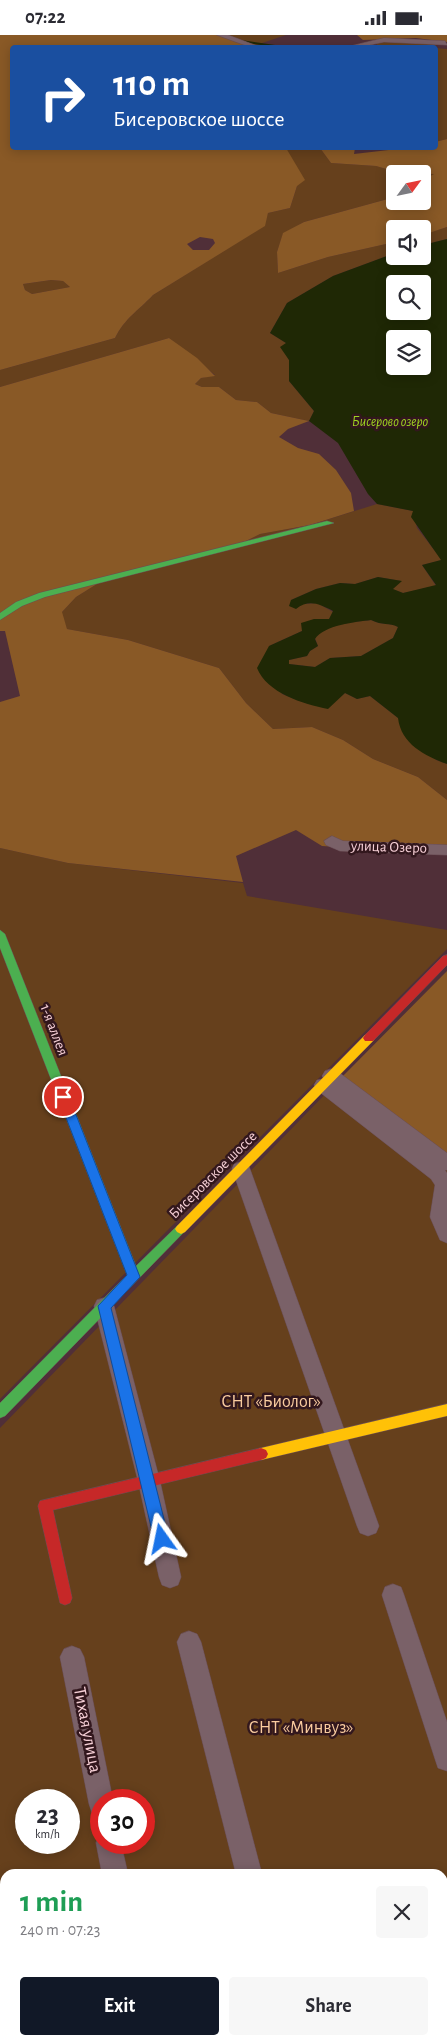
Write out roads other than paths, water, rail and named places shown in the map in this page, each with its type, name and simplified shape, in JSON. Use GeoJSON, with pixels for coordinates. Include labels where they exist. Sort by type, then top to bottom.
{"type":"FeatureCollection","features":[{"type":"Feature","properties":{"kind":"street"},"geometry":{"type":"LineString","coordinates":[[221,35],[250,45]]}},
{"type":"Feature","properties":{"kind":"street"},"geometry":{"type":"LineString","coordinates":[[359,45],[384,39],[445,43]]}},
{"type":"Feature","properties":{"kind":"street"},"geometry":{"type":"LineString","coordinates":[[0,617],[19,604],[42,595],[330,523]]}},
{"type":"Feature","properties":{"kind":"street","name":"улица Озеро"},"geometry":{"type":"LineString","coordinates":[[332,841],[340,846],[447,850]]}},
{"type":"Feature","properties":{"kind":"street","name":"1-я аллея"},"geometry":{"type":"LineString","coordinates":[[0,934],[134,1277]]}},
{"type":"Feature","properties":{"kind":"street","name":"Бисеровское шоссе"},"geometry":{"type":"LineString","coordinates":[[0,1412],[447,959]]}},
{"type":"Feature","properties":{"kind":"street"},"geometry":{"type":"LineString","coordinates":[[327,1081],[447,1163]]}},
{"type":"Feature","properties":{"kind":"street"},"geometry":{"type":"LineString","coordinates":[[327,1081],[438,1174],[444,1185],[440,1217],[447,1235]]}},
{"type":"Feature","properties":{"kind":"street"},"geometry":{"type":"LineString","coordinates":[[240,1169],[368,1526]]}},
{"type":"Feature","properties":{"kind":"street"},"geometry":{"type":"LineString","coordinates":[[104,1306],[149,1481],[170,1577]]}},
{"type":"Feature","properties":{"kind":"street"},"geometry":{"type":"LineString","coordinates":[[65,1598],[45,1506],[447,1411]]}},
{"type":"Feature","properties":{"kind":"street"},"geometry":{"type":"LineString","coordinates":[[393,1595],[447,1759]]}},
{"type":"Feature","properties":{"kind":"street"},"geometry":{"type":"LineString","coordinates":[[189,1642],[248,1869]]}},
{"type":"Feature","properties":{"kind":"street","name":"Тихая улица"},"geometry":{"type":"LineString","coordinates":[[72,1657],[98,1789]]}},
{"type":"Feature","properties":{"kind":"street"},"geometry":{"type":"LineString","coordinates":[[111,1854],[114,1869]]}},
{"type":"Feature","properties":{"kind":"water","name":"Бисерово озеро"},"geometry":{"type":"Polygon","coordinates":[[[447,239],[447,764],[415,748],[404,735],[398,718],[370,696],[357,699],[345,693],[328,709],[318,707],[277,691],[262,677],[257,668],[269,646],[302,631],[301,623],[314,619],[329,619],[333,611],[310,603],[296,609],[289,606],[291,600],[316,589],[340,583],[355,584],[378,577],[402,581],[393,589],[403,593],[436,585],[422,565],[441,560],[411,517],[413,511],[377,504],[368,494],[338,443],[309,421],[314,411],[289,381],[289,360],[280,347],[286,343],[270,333],[287,303],[333,276],[386,256],[386,265],[431,265],[431,243],[447,239]],[[371,620],[325,630],[315,639],[318,646],[310,651],[307,656],[289,660],[289,664],[315,667],[330,658],[361,656],[393,638],[398,627],[371,620]]]}},
{"type":"Feature","properties":{"kind":"waterway"},"geometry":{"type":"LineString","coordinates":[[241,41],[268,45]]}},
{"type":"Feature","properties":{"kind":"park label","name":"СНТ «Биолог»"},"geometry":{"type":"Point","coordinates":[271,1402]}},
{"type":"Feature","properties":{"kind":"park label","name":"СНТ «Минвуз»"},"geometry":{"type":"Point","coordinates":[301,1728]}}]}
